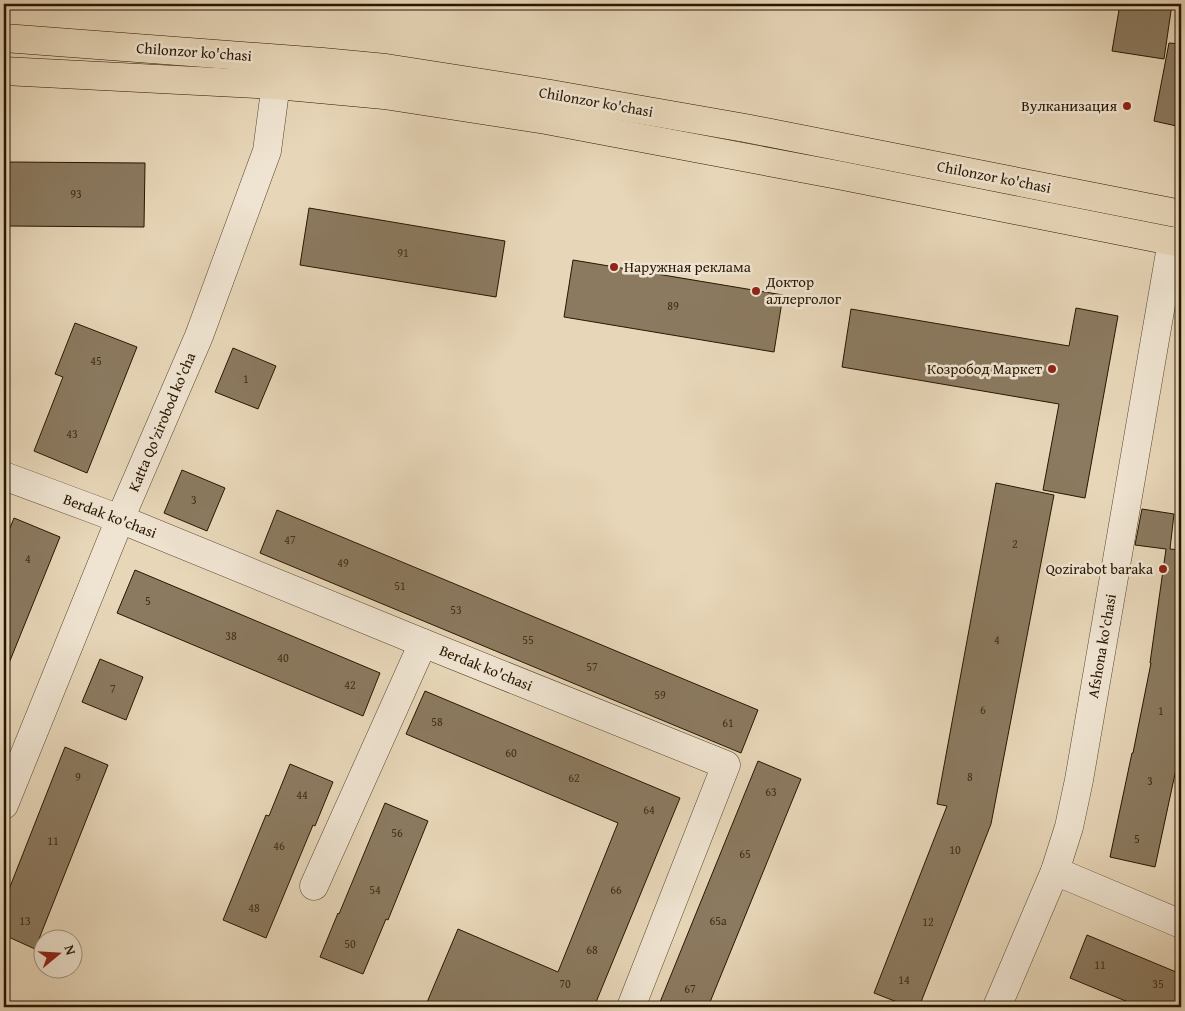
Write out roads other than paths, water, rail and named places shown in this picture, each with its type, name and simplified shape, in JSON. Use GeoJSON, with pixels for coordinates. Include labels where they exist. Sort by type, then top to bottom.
{"type":"FeatureCollection","features":[{"type":"Feature","properties":{"kind":"main road","name":"Chilonzor ko'chasi"},"geometry":{"type":"LineString","coordinates":[[4,38],[277,72],[384,95],[546,120],[838,174],[1177,242]]}},
{"type":"Feature","properties":{"kind":"main road","name":"Chilonzor ko'chasi"},"geometry":{"type":"LineString","coordinates":[[4,71],[277,72],[386,68],[745,128],[1180,214]]}},
{"type":"Feature","properties":{"kind":"main road","name":"Afshona ko'chasi"},"geometry":{"type":"LineString","coordinates":[[1177,242],[1180,214]]}},
{"type":"Feature","properties":{"kind":"street","name":"Katta Qo'zirobod ko'cha"},"geometry":{"type":"LineString","coordinates":[[4,805],[120,519],[199,336],[267,152],[277,72]]}},
{"type":"Feature","properties":{"kind":"street","name":"Afshona ko'chasi"},"geometry":{"type":"LineString","coordinates":[[997,1007],[1055,871],[1069,827],[1177,242]]}},
{"type":"Feature","properties":{"kind":"street","name":"Berdak ko'chasi"},"geometry":{"type":"LineString","coordinates":[[4,476],[120,519],[726,765],[631,1007]]}},
{"type":"Feature","properties":{"kind":"street"},"geometry":{"type":"LineString","coordinates":[[314,886],[423,643]]}},
{"type":"Feature","properties":{"kind":"street"},"geometry":{"type":"LineString","coordinates":[[1055,871],[1181,924]]}},
{"type":"Feature","properties":{"kind":"place","name":"Вулканизация"},"geometry":{"type":"Point","coordinates":[1127,106]}},
{"type":"Feature","properties":{"kind":"place","name":"Наружная реклама"},"geometry":{"type":"Point","coordinates":[614,267]}},
{"type":"Feature","properties":{"kind":"place","name":"Доктор аллерголог"},"geometry":{"type":"Point","coordinates":[756,291]}},
{"type":"Feature","properties":{"kind":"place","name":"Козробод Маркет"},"geometry":{"type":"Point","coordinates":[1052,369]}},
{"type":"Feature","properties":{"kind":"place","name":"Qozirabot baraka"},"geometry":{"type":"Point","coordinates":[1163,569]}}]}
